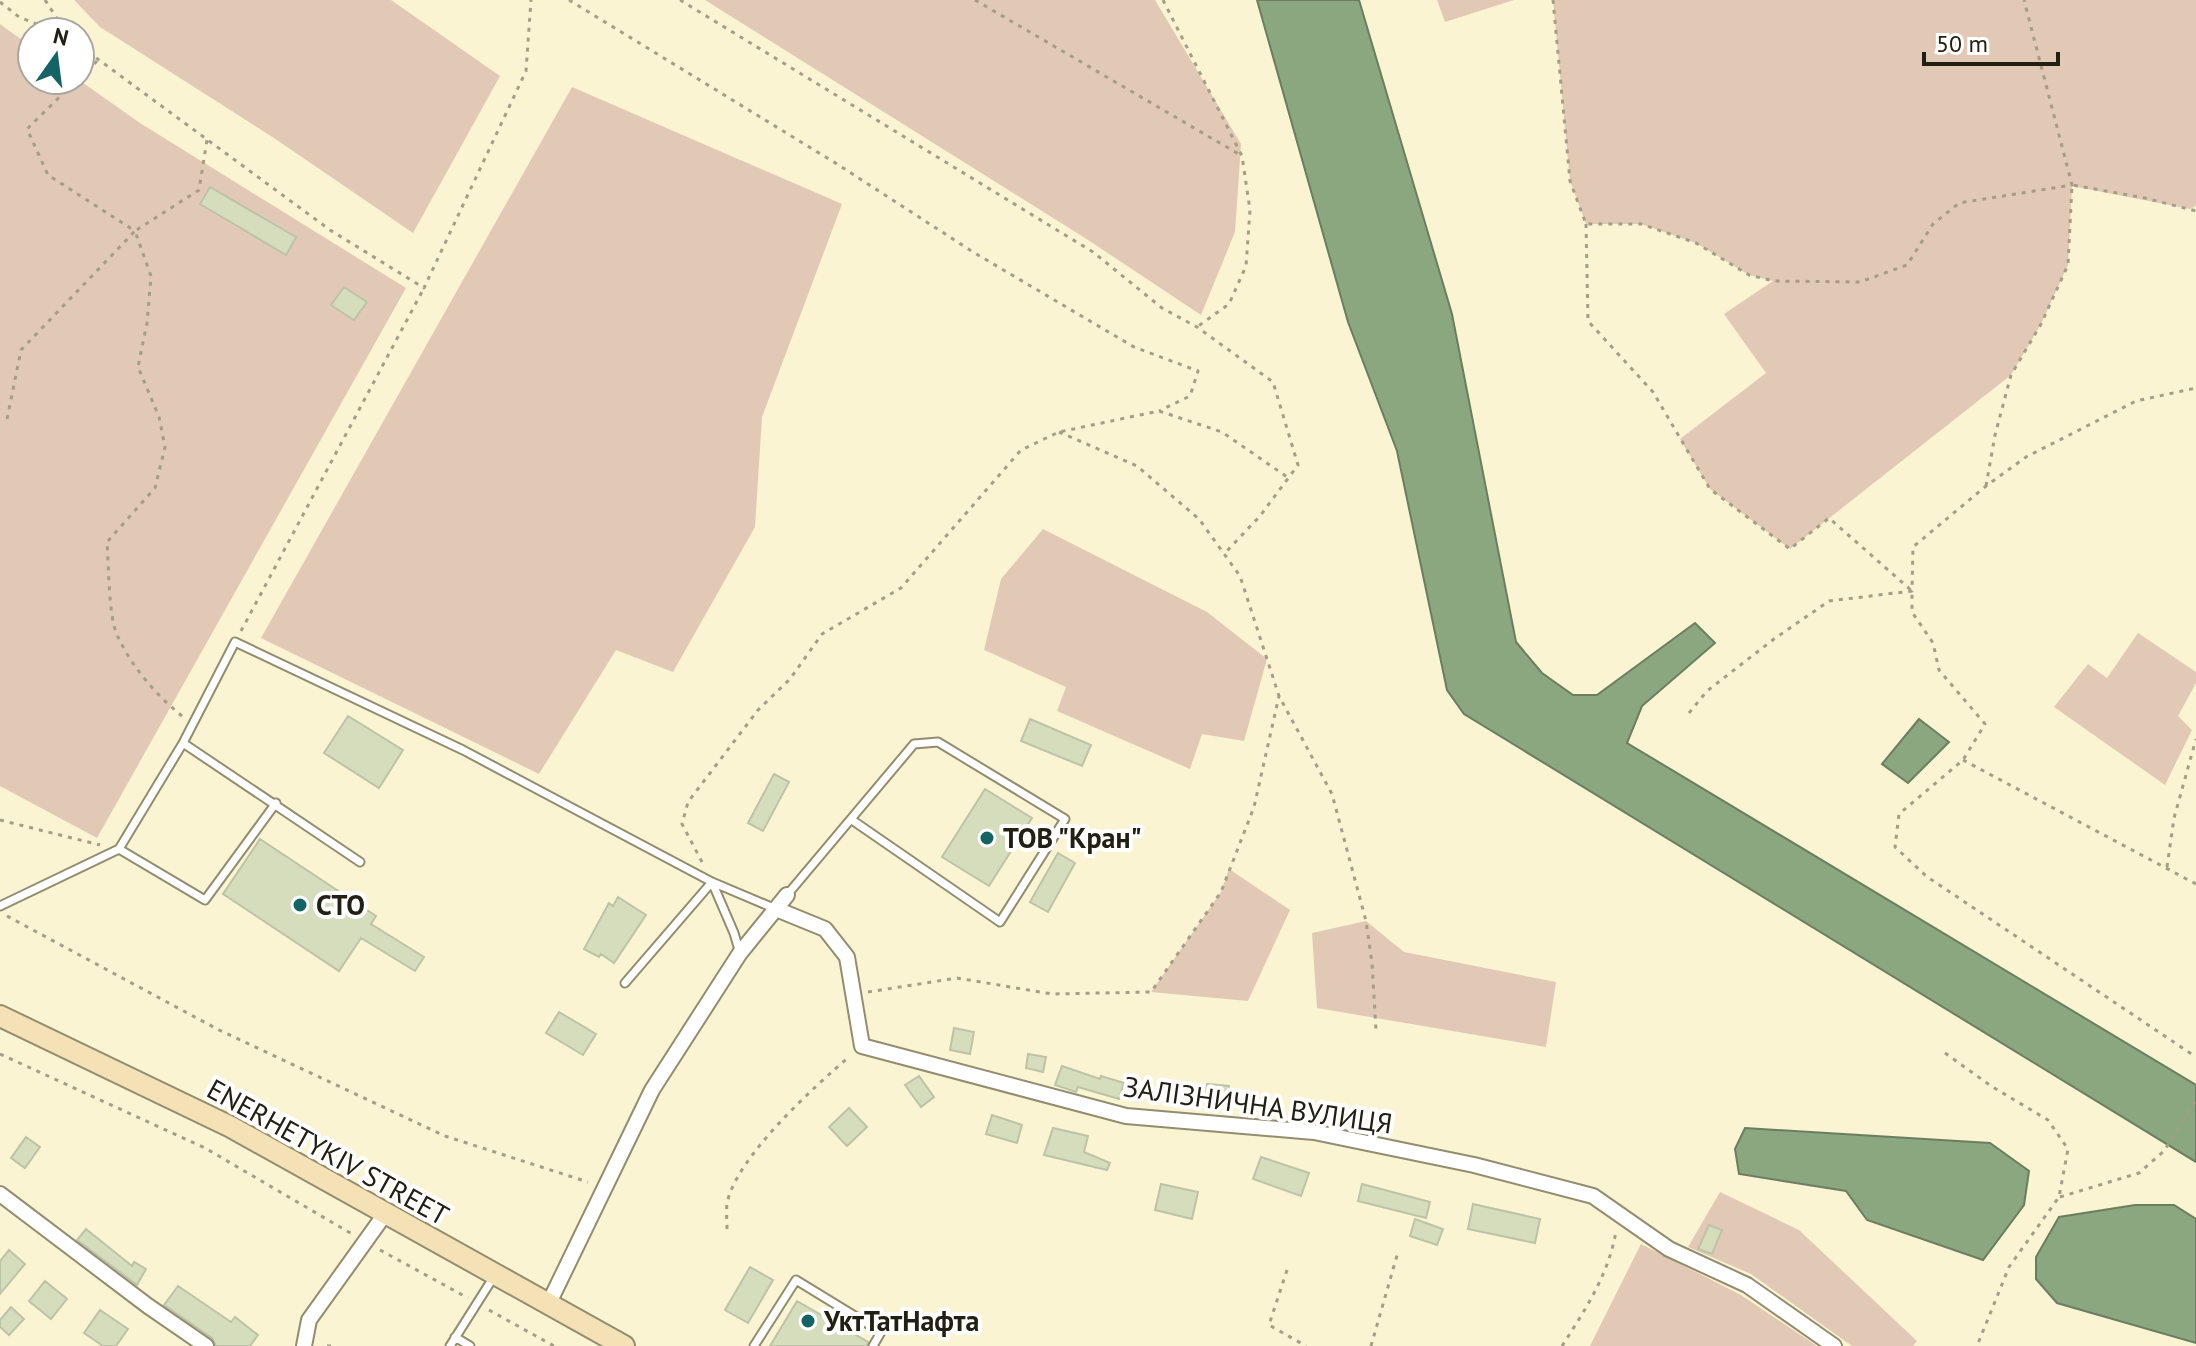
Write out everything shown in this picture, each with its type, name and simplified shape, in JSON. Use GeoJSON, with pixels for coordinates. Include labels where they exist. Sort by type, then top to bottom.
{"type":"FeatureCollection","features":[{"type":"Feature","properties":{"kind":"main road","name":"ENERHETYKIV STREET"},"geometry":{"type":"LineString","coordinates":[[0,1016],[231,1127],[624,1346]]}},
{"type":"Feature","properties":{"kind":"street"},"geometry":{"type":"LineString","coordinates":[[548,1305],[652,1090],[740,953],[787,895]]}},
{"type":"Feature","properties":{"kind":"street"},"geometry":{"type":"LineString","coordinates":[[776,909],[825,929],[847,957],[862,1046]]}},
{"type":"Feature","properties":{"kind":"street","name":"ЗАЛІЗНИЧНА ВУЛИЦЯ"},"geometry":{"type":"LineString","coordinates":[[862,1046],[1126,1116],[1314,1132],[1474,1165],[1593,1196],[1669,1249],[1747,1285],[1834,1346]]}},
{"type":"Feature","properties":{"kind":"street"},"geometry":{"type":"LineString","coordinates":[[0,1194],[206,1346]]}},
{"type":"Feature","properties":{"kind":"street"},"geometry":{"type":"LineString","coordinates":[[304,1346],[309,1320],[385,1214]]}},
{"type":"Feature","properties":{"kind":"lane"},"geometry":{"type":"LineString","coordinates":[[0,906],[119,849],[183,743],[235,642],[463,750],[712,882],[776,909]]}},
{"type":"Feature","properties":{"kind":"lane"},"geometry":{"type":"LineString","coordinates":[[787,895],[914,744],[938,742],[1065,819],[1000,922],[852,820]]}},
{"type":"Feature","properties":{"kind":"lane"},"geometry":{"type":"LineString","coordinates":[[183,743],[360,862]]}},
{"type":"Feature","properties":{"kind":"lane"},"geometry":{"type":"LineString","coordinates":[[119,849],[205,900],[276,803]]}},
{"type":"Feature","properties":{"kind":"lane"},"geometry":{"type":"LineString","coordinates":[[712,882],[740,953]]}},
{"type":"Feature","properties":{"kind":"lane"},"geometry":{"type":"LineString","coordinates":[[625,983],[712,882]]}},
{"type":"Feature","properties":{"kind":"lane"},"geometry":{"type":"LineString","coordinates":[[450,1346],[494,1276]]}},
{"type":"Feature","properties":{"kind":"lane"},"geometry":{"type":"LineString","coordinates":[[754,1346],[796,1280],[881,1332],[873,1346]]}},
{"type":"Feature","properties":{"kind":"lane"},"geometry":{"type":"LineString","coordinates":[[455,1337],[470,1346]]}},
{"type":"Feature","properties":{"kind":"path"},"geometry":{"type":"LineString","coordinates":[[235,642],[424,288],[526,71],[531,0]]}},
{"type":"Feature","properties":{"kind":"path"},"geometry":{"type":"LineString","coordinates":[[569,0],[837,164],[973,252],[1121,340],[1198,371],[1190,396],[1159,411],[1059,432],[1021,450],[901,588],[822,634],[790,679],[758,710],[688,802],[682,824],[712,882]]}},
{"type":"Feature","properties":{"kind":"path"},"geometry":{"type":"LineString","coordinates":[[680,0],[1093,252],[1162,308],[1197,327],[1273,382],[1298,465],[1260,516],[1224,554]]}},
{"type":"Feature","properties":{"kind":"path"},"geometry":{"type":"LineString","coordinates":[[975,0],[1242,156]]}},
{"type":"Feature","properties":{"kind":"path"},"geometry":{"type":"LineString","coordinates":[[1163,0],[1242,156],[1250,210],[1246,266],[1229,304],[1197,327]]}},
{"type":"Feature","properties":{"kind":"path"},"geometry":{"type":"LineString","coordinates":[[1553,0],[1570,181],[1586,224],[1588,321],[1653,392],[1710,489],[1790,549],[1829,518],[1912,591]]}},
{"type":"Feature","properties":{"kind":"path"},"geometry":{"type":"LineString","coordinates":[[1986,486],[1995,435],[2011,375],[2041,324],[2068,265],[2072,185],[2024,0]]}},
{"type":"Feature","properties":{"kind":"path"},"geometry":{"type":"LineString","coordinates":[[0,2],[18,16]]}},
{"type":"Feature","properties":{"kind":"path"},"geometry":{"type":"LineString","coordinates":[[98,60],[330,230],[424,288]]}},
{"type":"Feature","properties":{"kind":"path"},"geometry":{"type":"LineString","coordinates":[[61,96],[27,129],[48,175],[135,231],[151,276],[147,323],[138,367],[159,417],[165,447],[155,488],[107,542],[116,635],[141,674],[163,700],[192,724]]}},
{"type":"Feature","properties":{"kind":"path"},"geometry":{"type":"LineString","coordinates":[[7,419],[21,350],[135,231],[199,190],[207,140]]}},
{"type":"Feature","properties":{"kind":"path"},"geometry":{"type":"LineString","coordinates":[[1586,224],[1641,224],[1696,243],[1749,275],[1774,281],[1860,282],[1907,265],[1933,224],[1959,203],[2072,185],[2196,211]]}},
{"type":"Feature","properties":{"kind":"path"},"geometry":{"type":"LineString","coordinates":[[2196,388],[2136,401],[2026,457],[1913,547],[1912,612],[1933,643],[1939,670],[1985,724],[1963,760],[1899,814],[1895,847],[1926,876],[2196,1057]]}},
{"type":"Feature","properties":{"kind":"path"},"geometry":{"type":"LineString","coordinates":[[1159,411],[1222,432],[1290,479]]}},
{"type":"Feature","properties":{"kind":"path"},"geometry":{"type":"LineString","coordinates":[[1059,432],[1137,466],[1199,519],[1240,576],[1279,696],[1332,794],[1366,921],[1376,1030]]}},
{"type":"Feature","properties":{"kind":"path"},"geometry":{"type":"LineString","coordinates":[[1689,713],[1707,691],[1829,601],[1912,591]]}},
{"type":"Feature","properties":{"kind":"path"},"geometry":{"type":"LineString","coordinates":[[853,994],[957,978],[1052,994],[1151,992],[1221,892],[1254,807],[1279,696]]}},
{"type":"Feature","properties":{"kind":"path"},"geometry":{"type":"LineString","coordinates":[[2167,867],[2174,818],[2196,739]]}},
{"type":"Feature","properties":{"kind":"path"},"geometry":{"type":"LineString","coordinates":[[1963,760],[2196,884]]}},
{"type":"Feature","properties":{"kind":"path"},"geometry":{"type":"LineString","coordinates":[[0,820],[119,849]]}},
{"type":"Feature","properties":{"kind":"path"},"geometry":{"type":"LineString","coordinates":[[0,912],[219,1030],[445,1136],[603,1187]]}},
{"type":"Feature","properties":{"kind":"path"},"geometry":{"type":"LineString","coordinates":[[727,1229],[727,1202],[737,1176],[787,1114],[862,1046]]}},
{"type":"Feature","properties":{"kind":"path"},"geometry":{"type":"LineString","coordinates":[[1945,1053],[1991,1086],[2048,1120],[2068,1149],[2059,1197],[2009,1267],[1977,1346]]}},
{"type":"Feature","properties":{"kind":"path"},"geometry":{"type":"LineString","coordinates":[[0,1054],[205,1148],[364,1241],[554,1346]]}},
{"type":"Feature","properties":{"kind":"path"},"geometry":{"type":"LineString","coordinates":[[2059,1197],[2139,1173],[2164,1151],[2196,1100]]}},
{"type":"Feature","properties":{"kind":"path"},"geometry":{"type":"LineString","coordinates":[[1562,1346],[1594,1295],[1613,1250],[1619,1216]]}},
{"type":"Feature","properties":{"kind":"path"},"geometry":{"type":"LineString","coordinates":[[1371,1346],[1398,1252]]}},
{"type":"Feature","properties":{"kind":"path"},"geometry":{"type":"LineString","coordinates":[[1287,1270],[1269,1325],[1306,1346]]}},
{"type":"Feature","properties":{"kind":"shaded area"},"geometry":{"type":"Polygon","coordinates":[[[74,0],[391,0],[500,76],[413,233],[274,138],[100,27],[96,16],[89,16],[74,0]]]}},
{"type":"Feature","properties":{"kind":"shaded area"},"geometry":{"type":"Polygon","coordinates":[[[705,0],[1155,0],[1241,144],[1235,232],[1201,315],[1085,238],[705,0]]]}},
{"type":"Feature","properties":{"kind":"shaded area"},"geometry":{"type":"Polygon","coordinates":[[[1257,0],[1359,0],[1452,314],[1516,642],[1542,673],[1573,695],[1597,695],[1695,623],[1715,643],[1642,706],[1627,743],[2196,1085],[2196,1162],[1464,714],[1447,690],[1397,451],[1348,322],[1257,0]]]}},
{"type":"Feature","properties":{"kind":"shaded area"},"geometry":{"type":"Polygon","coordinates":[[[1437,0],[1514,0],[1445,22],[1437,0]]]}},
{"type":"Feature","properties":{"kind":"shaded area"},"geometry":{"type":"Polygon","coordinates":[[[1553,0],[2196,0],[2196,206],[2190,209],[2072,186],[2068,265],[2041,324],[2011,375],[1790,549],[1710,489],[1680,439],[1766,373],[1724,314],[1773,281],[1749,275],[1696,243],[1641,224],[1586,224],[1570,181],[1553,0]]]}},
{"type":"Feature","properties":{"kind":"shaded area"},"geometry":{"type":"Polygon","coordinates":[[[0,24],[16,36],[16,96],[96,96],[96,92],[140,123],[406,288],[97,838],[0,786],[0,24]]]}},
{"type":"Feature","properties":{"kind":"shaded area"},"geometry":{"type":"Polygon","coordinates":[[[572,87],[842,204],[762,417],[755,527],[673,672],[616,650],[539,774],[261,638],[572,87]]]}},
{"type":"Feature","properties":{"kind":"shaded area"},"geometry":{"type":"Polygon","coordinates":[[[1043,529],[1207,612],[1267,659],[1244,741],[1202,734],[1190,769],[1057,711],[1066,687],[984,650],[1001,579],[1043,529]]]}},
{"type":"Feature","properties":{"kind":"shaded area"},"geometry":{"type":"Polygon","coordinates":[[[2138,633],[2196,672],[2196,683],[2178,716],[2192,730],[2165,785],[2054,707],[2088,664],[2107,678],[2138,633]]]}},
{"type":"Feature","properties":{"kind":"shaded area"},"geometry":{"type":"Polygon","coordinates":[[[1919,719],[1949,742],[1908,783],[1882,764],[1919,719]]]}},
{"type":"Feature","properties":{"kind":"shaded area"},"geometry":{"type":"Polygon","coordinates":[[[1229,869],[1290,910],[1248,1001],[1151,992],[1221,892],[1229,869]]]}},
{"type":"Feature","properties":{"kind":"shaded area"},"geometry":{"type":"Polygon","coordinates":[[[1366,921],[1404,952],[1556,982],[1546,1047],[1317,1008],[1312,933],[1366,921]]]}},
{"type":"Feature","properties":{"kind":"shaded area"},"geometry":{"type":"Polygon","coordinates":[[[1745,1128],[1990,1143],[2029,1171],[2024,1205],[1983,1260],[1867,1220],[1846,1191],[1739,1174],[1735,1149],[1745,1128]]]}},
{"type":"Feature","properties":{"kind":"shaded area"},"geometry":{"type":"Polygon","coordinates":[[[1720,1192],[1799,1230],[1917,1341],[1913,1346],[1852,1346],[1751,1274],[1688,1247],[1720,1192]]]}},
{"type":"Feature","properties":{"kind":"shaded area"},"geometry":{"type":"Polygon","coordinates":[[[2135,1205],[2174,1205],[2196,1219],[2196,1343],[2057,1303],[2036,1279],[2036,1257],[2059,1217],[2135,1205]]]}},
{"type":"Feature","properties":{"kind":"shaded area"},"geometry":{"type":"Polygon","coordinates":[[[1641,1244],[1741,1295],[1817,1346],[1590,1346],[1641,1244]]]}},
{"type":"Feature","properties":{"kind":"building"},"geometry":{"type":"Polygon","coordinates":[[[210,187],[296,237],[286,255],[200,204],[210,187]]]}},
{"type":"Feature","properties":{"kind":"building"},"geometry":{"type":"Polygon","coordinates":[[[344,287],[367,302],[354,320],[331,305],[344,287]]]}},
{"type":"Feature","properties":{"kind":"building"},"geometry":{"type":"Polygon","coordinates":[[[348,716],[403,750],[379,788],[324,753],[348,716]]]}},
{"type":"Feature","properties":{"kind":"building"},"geometry":{"type":"Polygon","coordinates":[[[1030,719],[1091,745],[1082,766],[1021,741],[1030,719]]]}},
{"type":"Feature","properties":{"kind":"building"},"geometry":{"type":"Polygon","coordinates":[[[774,774],[789,782],[763,831],[748,823],[774,774]]]}},
{"type":"Feature","properties":{"kind":"building","name":"ТОВ \"Кран\""},"geometry":{"type":"Polygon","coordinates":[[[985,789],[1032,818],[989,886],[942,857],[985,789]]]}},
{"type":"Feature","properties":{"kind":"building","name":"СТО"},"geometry":{"type":"Polygon","coordinates":[[[260,839],[376,916],[371,924],[424,957],[415,971],[361,938],[339,971],[223,894],[260,839]]]}},
{"type":"Feature","properties":{"kind":"building"},"geometry":{"type":"Polygon","coordinates":[[[1058,853],[1075,863],[1048,912],[1030,902],[1058,853]]]}},
{"type":"Feature","properties":{"kind":"building"},"geometry":{"type":"Polygon","coordinates":[[[618,897],[646,915],[614,963],[601,954],[599,957],[584,949],[609,903],[613,906],[618,897]]]}},
{"type":"Feature","properties":{"kind":"building"},"geometry":{"type":"Polygon","coordinates":[[[559,1012],[596,1034],[583,1055],[546,1033],[559,1012]]]}},
{"type":"Feature","properties":{"kind":"building"},"geometry":{"type":"Polygon","coordinates":[[[954,1028],[974,1032],[970,1054],[950,1050],[954,1028]]]}},
{"type":"Feature","properties":{"kind":"building"},"geometry":{"type":"Polygon","coordinates":[[[1028,1054],[1046,1057],[1043,1072],[1026,1068],[1028,1054]]]}},
{"type":"Feature","properties":{"kind":"building"},"geometry":{"type":"Polygon","coordinates":[[[1062,1066],[1100,1079],[1101,1076],[1124,1083],[1119,1099],[1078,1087],[1076,1092],[1055,1085],[1062,1066]]]}},
{"type":"Feature","properties":{"kind":"building"},"geometry":{"type":"Polygon","coordinates":[[[919,1076],[934,1097],[921,1107],[905,1085],[919,1076]]]}},
{"type":"Feature","properties":{"kind":"building"},"geometry":{"type":"Polygon","coordinates":[[[1207,1084],[1229,1086],[1228,1107],[1205,1106],[1207,1084]]]}},
{"type":"Feature","properties":{"kind":"building"},"geometry":{"type":"Polygon","coordinates":[[[849,1108],[867,1127],[847,1146],[829,1127],[849,1108]]]}},
{"type":"Feature","properties":{"kind":"building"},"geometry":{"type":"Polygon","coordinates":[[[992,1115],[1022,1125],[1017,1143],[986,1134],[992,1115]]]}},
{"type":"Feature","properties":{"kind":"building"},"geometry":{"type":"Polygon","coordinates":[[[1053,1128],[1088,1136],[1084,1152],[1110,1163],[1107,1170],[1044,1155],[1053,1128]]]}},
{"type":"Feature","properties":{"kind":"building"},"geometry":{"type":"Polygon","coordinates":[[[26,1137],[40,1147],[25,1168],[11,1158],[26,1137]]]}},
{"type":"Feature","properties":{"kind":"building"},"geometry":{"type":"Polygon","coordinates":[[[1261,1157],[1309,1173],[1301,1196],[1253,1179],[1261,1157]]]}},
{"type":"Feature","properties":{"kind":"building"},"geometry":{"type":"Polygon","coordinates":[[[1161,1184],[1198,1192],[1192,1219],[1155,1210],[1161,1184]]]}},
{"type":"Feature","properties":{"kind":"building"},"geometry":{"type":"Polygon","coordinates":[[[1362,1184],[1430,1202],[1426,1218],[1358,1201],[1362,1184]]]}},
{"type":"Feature","properties":{"kind":"building"},"geometry":{"type":"Polygon","coordinates":[[[1473,1204],[1540,1219],[1535,1243],[1468,1229],[1473,1204]]]}},
{"type":"Feature","properties":{"kind":"building"},"geometry":{"type":"Polygon","coordinates":[[[1415,1219],[1443,1229],[1437,1245],[1410,1236],[1415,1219]]]}},
{"type":"Feature","properties":{"kind":"building"},"geometry":{"type":"Polygon","coordinates":[[[1709,1225],[1722,1230],[1712,1254],[1698,1249],[1709,1225]]]}},
{"type":"Feature","properties":{"kind":"building"},"geometry":{"type":"Polygon","coordinates":[[[86,1229],[132,1266],[134,1262],[146,1269],[137,1285],[77,1240],[86,1229]]]}},
{"type":"Feature","properties":{"kind":"building"},"geometry":{"type":"Polygon","coordinates":[[[9,1250],[25,1264],[0,1294],[0,1261],[9,1250]]]}},
{"type":"Feature","properties":{"kind":"building"},"geometry":{"type":"Polygon","coordinates":[[[750,1267],[773,1280],[748,1323],[725,1310],[750,1267]]]}},
{"type":"Feature","properties":{"kind":"building"},"geometry":{"type":"Polygon","coordinates":[[[45,1281],[67,1299],[51,1319],[29,1301],[45,1281]]]}},
{"type":"Feature","properties":{"kind":"building"},"geometry":{"type":"Polygon","coordinates":[[[178,1286],[231,1322],[235,1317],[258,1335],[250,1346],[216,1346],[212,1338],[164,1305],[178,1286]]]}},
{"type":"Feature","properties":{"kind":"building","name":"УктТатНафта"},"geometry":{"type":"Polygon","coordinates":[[[797,1301],[868,1342],[867,1346],[770,1346],[797,1301]]]}},
{"type":"Feature","properties":{"kind":"building"},"geometry":{"type":"Polygon","coordinates":[[[11,1307],[24,1319],[9,1335],[0,1327],[0,1320],[11,1307]]]}},
{"type":"Feature","properties":{"kind":"building"},"geometry":{"type":"Polygon","coordinates":[[[100,1310],[128,1329],[116,1346],[103,1346],[84,1333],[100,1310]]]}},
{"type":"Feature","properties":{"kind":"place","name":"ТОВ \"Кран\""},"geometry":{"type":"Point","coordinates":[987,838]}},
{"type":"Feature","properties":{"kind":"place","name":"СТО"},"geometry":{"type":"Point","coordinates":[300,905]}},
{"type":"Feature","properties":{"kind":"place","name":"УктТатНафта"},"geometry":{"type":"Point","coordinates":[808,1321]}}]}
